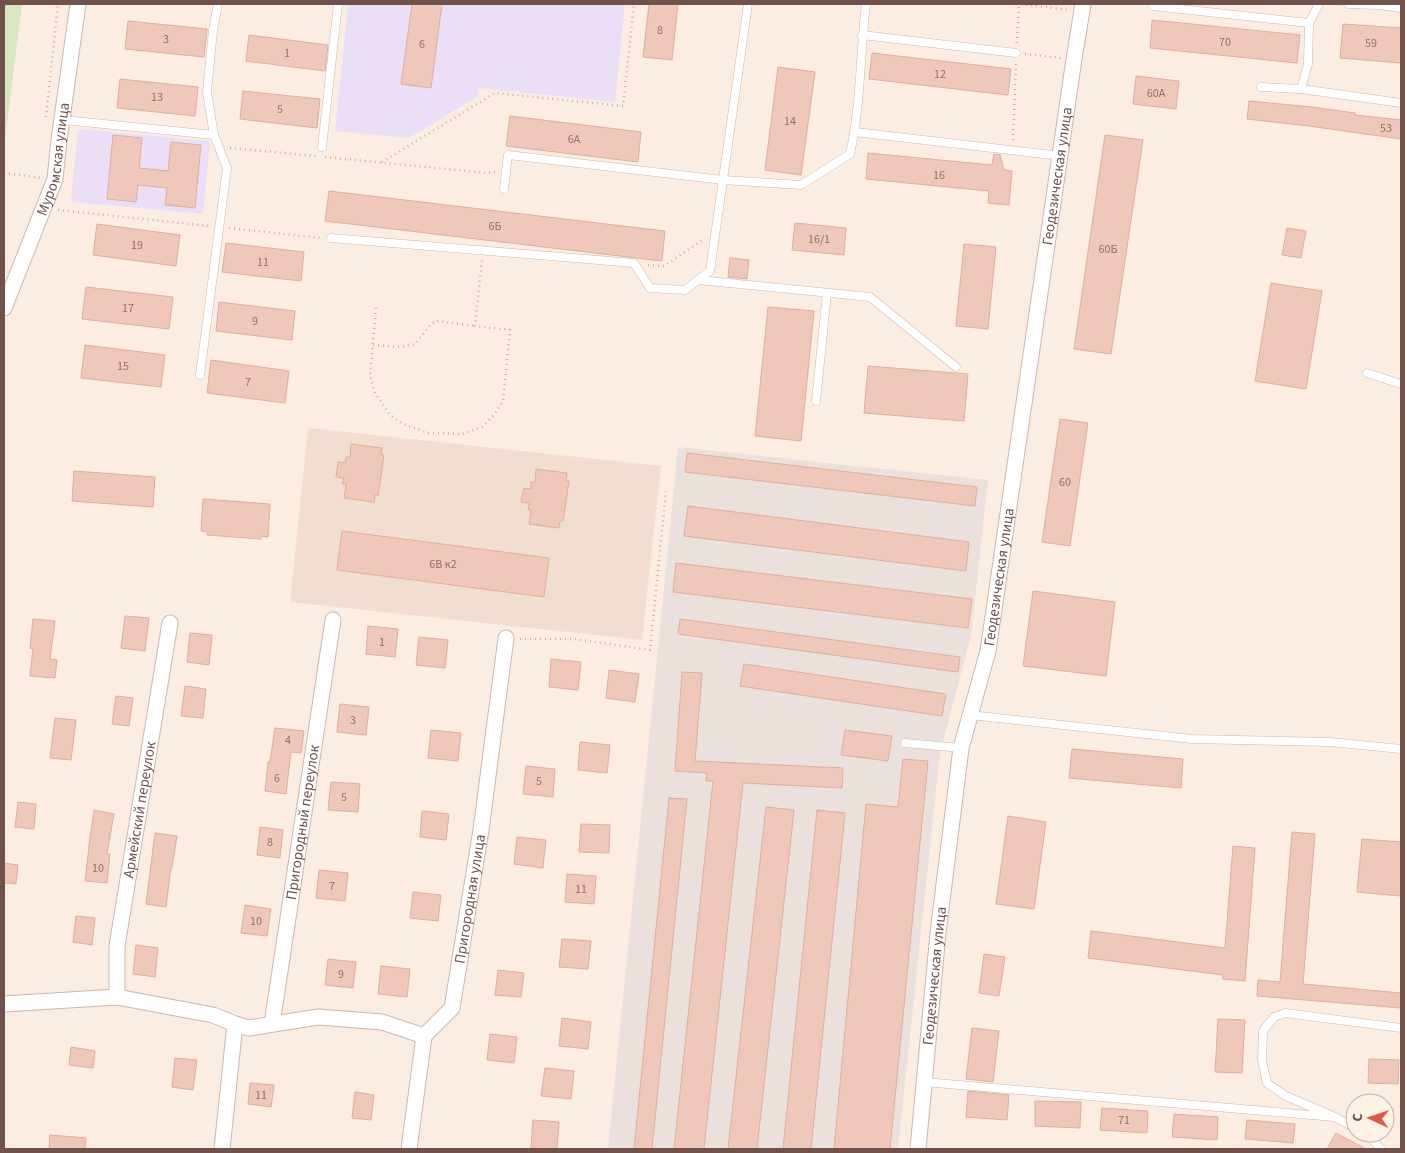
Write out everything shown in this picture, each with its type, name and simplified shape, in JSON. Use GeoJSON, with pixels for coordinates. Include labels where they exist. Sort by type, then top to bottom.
{"type":"FeatureCollection","features":[{"type":"Feature","properties":{"kind":"street","name":"Муромская улица"},"geometry":{"type":"LineString","coordinates":[[4,308],[56,179],[78,4]]}},
{"type":"Feature","properties":{"kind":"street","name":"Геодезическая улица"},"geometry":{"type":"LineString","coordinates":[[918,1149],[938,933],[961,748],[988,651],[1083,8]]}},
{"type":"Feature","properties":{"kind":"street","name":"Пригородный переулок"},"geometry":{"type":"LineString","coordinates":[[272,1024],[333,620]]}},
{"type":"Feature","properties":{"kind":"street","name":"Армейский переулок"},"geometry":{"type":"LineString","coordinates":[[117,997],[117,946],[170,623]]}},
{"type":"Feature","properties":{"kind":"street","name":"Пригородная улица"},"geometry":{"type":"LineString","coordinates":[[424,1036],[452,1008],[481,830],[506,638]]}},
{"type":"Feature","properties":{"kind":"street"},"geometry":{"type":"LineString","coordinates":[[4,1004],[117,997],[213,1015],[249,1028],[318,1017],[382,1022],[424,1036],[409,1149]]}},
{"type":"Feature","properties":{"kind":"street"},"geometry":{"type":"LineString","coordinates":[[222,1149],[235,1024]]}},
{"type":"Feature","properties":{"kind":"lane"},"geometry":{"type":"LineString","coordinates":[[200,375],[227,168],[214,136],[207,92],[213,30],[218,4]]}},
{"type":"Feature","properties":{"kind":"lane"},"geometry":{"type":"LineString","coordinates":[[322,147],[338,4]]}},
{"type":"Feature","properties":{"kind":"lane"},"geometry":{"type":"LineString","coordinates":[[331,238],[634,264],[650,288],[685,290],[710,271],[748,4]]}},
{"type":"Feature","properties":{"kind":"lane"},"geometry":{"type":"LineString","coordinates":[[504,189],[508,156],[723,180],[801,186],[850,154],[855,132],[866,4]]}},
{"type":"Feature","properties":{"kind":"lane"},"geometry":{"type":"LineString","coordinates":[[1301,89],[1308,64],[1309,23],[1318,4]]}},
{"type":"Feature","properties":{"kind":"lane"},"geometry":{"type":"LineString","coordinates":[[1348,4],[1378,4],[1401,8]]}},
{"type":"Feature","properties":{"kind":"lane"},"geometry":{"type":"LineString","coordinates":[[1153,6],[1309,23]]}},
{"type":"Feature","properties":{"kind":"lane"},"geometry":{"type":"LineString","coordinates":[[862,35],[1016,53]]}},
{"type":"Feature","properties":{"kind":"lane"},"geometry":{"type":"LineString","coordinates":[[1261,87],[1301,89],[1401,103]]}},
{"type":"Feature","properties":{"kind":"lane"},"geometry":{"type":"LineString","coordinates":[[63,120],[214,136]]}},
{"type":"Feature","properties":{"kind":"lane"},"geometry":{"type":"LineString","coordinates":[[855,132],[1060,156]]}},
{"type":"Feature","properties":{"kind":"lane"},"geometry":{"type":"LineString","coordinates":[[698,280],[870,297],[956,367]]}},
{"type":"Feature","properties":{"kind":"lane"},"geometry":{"type":"LineString","coordinates":[[816,401],[826,293]]}},
{"type":"Feature","properties":{"kind":"lane"},"geometry":{"type":"LineString","coordinates":[[1366,373],[1401,384]]}},
{"type":"Feature","properties":{"kind":"lane"},"geometry":{"type":"LineString","coordinates":[[970,715],[1192,740],[1330,742],[1401,749]]}},
{"type":"Feature","properties":{"kind":"lane"},"geometry":{"type":"LineString","coordinates":[[905,742],[961,748]]}},
{"type":"Feature","properties":{"kind":"lane"},"geometry":{"type":"LineString","coordinates":[[1345,1122],[1286,1096],[1267,1083],[1262,1060],[1263,1031],[1274,1017],[1285,1013],[1401,1028]]}},
{"type":"Feature","properties":{"kind":"lane"},"geometry":{"type":"LineString","coordinates":[[924,1082],[1335,1117]]}},
{"type":"Feature","properties":{"kind":"path"},"geometry":{"type":"LineString","coordinates":[[46,120],[58,4]]}},
{"type":"Feature","properties":{"kind":"path"},"geometry":{"type":"LineString","coordinates":[[382,162],[495,93],[623,106],[634,4]]}},
{"type":"Feature","properties":{"kind":"path"},"geometry":{"type":"LineString","coordinates":[[1013,149],[1016,53],[1020,4],[1083,8]]}},
{"type":"Feature","properties":{"kind":"path"},"geometry":{"type":"LineString","coordinates":[[1016,53],[1074,60]]}},
{"type":"Feature","properties":{"kind":"path"},"geometry":{"type":"LineString","coordinates":[[219,147],[487,173],[506,170]]}},
{"type":"Feature","properties":{"kind":"path"},"geometry":{"type":"LineString","coordinates":[[4,173],[56,179]]}},
{"type":"Feature","properties":{"kind":"path"},"geometry":{"type":"LineString","coordinates":[[44,209],[312,238],[331,238]]}},
{"type":"Feature","properties":{"kind":"path"},"geometry":{"type":"LineString","coordinates":[[634,264],[664,266],[715,232]]}},
{"type":"Feature","properties":{"kind":"path"},"geometry":{"type":"LineString","coordinates":[[475,326],[483,251]]}},
{"type":"Feature","properties":{"kind":"path"},"geometry":{"type":"LineString","coordinates":[[373,345],[400,347],[415,344],[432,322],[438,321],[510,330],[503,401],[494,415],[482,427],[462,434],[428,434],[403,424],[390,415],[375,393],[370,376],[376,308]]}},
{"type":"Feature","properties":{"kind":"path"},"geometry":{"type":"LineString","coordinates":[[506,638],[574,639],[650,650],[666,491]]}},
{"type":"Feature","properties":{"kind":"shaded area"},"geometry":{"type":"Polygon","coordinates":[[[348,4],[625,4],[615,102],[479,88],[477,97],[409,138],[335,131],[348,4]]]}},
{"type":"Feature","properties":{"kind":"shaded area"},"geometry":{"type":"Polygon","coordinates":[[[78,129],[210,141],[203,214],[71,202],[78,129]]]}},
{"type":"Feature","properties":{"kind":"shaded area"},"geometry":{"type":"Polygon","coordinates":[[[308,428],[661,466],[642,640],[290,602],[308,428]]]}},
{"type":"Feature","properties":{"kind":"shaded area"},"geometry":{"type":"Polygon","coordinates":[[[678,447],[988,480],[971,636],[940,753],[898,1149],[608,1149],[678,447]]]}},
{"type":"Feature","properties":{"kind":"green space"},"geometry":{"type":"Polygon","coordinates":[[[4,4],[22,4],[4,146],[4,4]]]}},
{"type":"Feature","properties":{"kind":"building"},"geometry":{"type":"Polygon","coordinates":[[[412,4],[442,4],[431,88],[401,84],[412,4]]]}},
{"type":"Feature","properties":{"kind":"building"},"geometry":{"type":"Polygon","coordinates":[[[649,4],[678,4],[672,60],[643,57],[649,4]]]}},
{"type":"Feature","properties":{"kind":"building"},"geometry":{"type":"Polygon","coordinates":[[[1152,20],[1300,35],[1297,63],[1150,48],[1152,20]]]}},
{"type":"Feature","properties":{"kind":"building"},"geometry":{"type":"Polygon","coordinates":[[[128,21],[207,29],[204,57],[125,49],[128,21]]]}},
{"type":"Feature","properties":{"kind":"building"},"geometry":{"type":"Polygon","coordinates":[[[1343,24],[1401,28],[1401,63],[1340,58],[1343,24]]]}},
{"type":"Feature","properties":{"kind":"building"},"geometry":{"type":"Polygon","coordinates":[[[249,35],[328,45],[325,71],[246,61],[249,35]]]}},
{"type":"Feature","properties":{"kind":"building"},"geometry":{"type":"Polygon","coordinates":[[[872,53],[1011,69],[1008,95],[869,79],[872,53]]]}},
{"type":"Feature","properties":{"kind":"building"},"geometry":{"type":"Polygon","coordinates":[[[778,67],[815,72],[801,175],[765,170],[778,67]]]}},
{"type":"Feature","properties":{"kind":"building"},"geometry":{"type":"Polygon","coordinates":[[[1136,76],[1179,81],[1176,109],[1133,104],[1136,76]]]}},
{"type":"Feature","properties":{"kind":"building"},"geometry":{"type":"Polygon","coordinates":[[[120,79],[198,87],[195,116],[117,108],[120,79]]]}},
{"type":"Feature","properties":{"kind":"building"},"geometry":{"type":"Polygon","coordinates":[[[243,91],[320,99],[317,128],[240,119],[243,91]]]}},
{"type":"Feature","properties":{"kind":"building"},"geometry":{"type":"Polygon","coordinates":[[[1249,101],[1312,107],[1355,113],[1355,115],[1401,120],[1401,139],[1247,119],[1249,101]]]}},
{"type":"Feature","properties":{"kind":"building"},"geometry":{"type":"Polygon","coordinates":[[[510,116],[641,132],[638,162],[506,146],[510,116]]]}},
{"type":"Feature","properties":{"kind":"building"},"geometry":{"type":"Polygon","coordinates":[[[113,135],[142,138],[139,168],[168,171],[171,142],[201,145],[195,208],[165,205],[167,188],[138,185],[136,202],[107,199],[113,135]]]}},
{"type":"Feature","properties":{"kind":"building"},"geometry":{"type":"Polygon","coordinates":[[[1105,135],[1143,140],[1111,354],[1074,349],[1105,135]]]}},
{"type":"Feature","properties":{"kind":"building"},"geometry":{"type":"Polygon","coordinates":[[[868,153],[992,165],[994,154],[1000,155],[1004,170],[1012,171],[1009,205],[988,203],[989,191],[866,179],[868,153]]]}},
{"type":"Feature","properties":{"kind":"building"},"geometry":{"type":"Polygon","coordinates":[[[329,191],[665,231],[662,261],[325,221],[329,191]]]}},
{"type":"Feature","properties":{"kind":"building"},"geometry":{"type":"Polygon","coordinates":[[[795,223],[846,228],[844,255],[792,250],[795,223]]]}},
{"type":"Feature","properties":{"kind":"building"},"geometry":{"type":"Polygon","coordinates":[[[97,224],[180,235],[176,266],[93,255],[97,224]]]}},
{"type":"Feature","properties":{"kind":"building"},"geometry":{"type":"Polygon","coordinates":[[[1287,228],[1306,231],[1301,258],[1282,255],[1287,228]]]}},
{"type":"Feature","properties":{"kind":"building"},"geometry":{"type":"Polygon","coordinates":[[[226,243],[304,252],[301,281],[222,272],[226,243]]]}},
{"type":"Feature","properties":{"kind":"building"},"geometry":{"type":"Polygon","coordinates":[[[964,244],[996,247],[988,329],[956,326],[964,244]]]}},
{"type":"Feature","properties":{"kind":"building"},"geometry":{"type":"Polygon","coordinates":[[[730,258],[749,260],[747,279],[728,277],[730,258]]]}},
{"type":"Feature","properties":{"kind":"building"},"geometry":{"type":"Polygon","coordinates":[[[1271,283],[1322,291],[1306,389],[1255,381],[1271,283]]]}},
{"type":"Feature","properties":{"kind":"building"},"geometry":{"type":"Polygon","coordinates":[[[86,287],[173,297],[169,329],[82,319],[86,287]]]}},
{"type":"Feature","properties":{"kind":"building"},"geometry":{"type":"Polygon","coordinates":[[[219,302],[295,311],[292,340],[216,331],[219,302]]]}},
{"type":"Feature","properties":{"kind":"building"},"geometry":{"type":"Polygon","coordinates":[[[768,307],[814,311],[801,441],[755,436],[768,307]]]}},
{"type":"Feature","properties":{"kind":"building"},"geometry":{"type":"Polygon","coordinates":[[[85,345],[165,355],[161,387],[81,378],[85,345]]]}},
{"type":"Feature","properties":{"kind":"building"},"geometry":{"type":"Polygon","coordinates":[[[211,360],[289,371],[285,403],[207,393],[211,360]]]}},
{"type":"Feature","properties":{"kind":"building"},"geometry":{"type":"Polygon","coordinates":[[[868,366],[968,374],[964,421],[864,413],[868,366]]]}},
{"type":"Feature","properties":{"kind":"building"},"geometry":{"type":"Polygon","coordinates":[[[1060,419],[1088,423],[1070,546],[1042,542],[1060,419]]]}},
{"type":"Feature","properties":{"kind":"building"},"geometry":{"type":"Polygon","coordinates":[[[351,444],[382,448],[381,455],[384,455],[378,496],[375,495],[374,502],[344,498],[346,484],[342,484],[344,478],[336,477],[338,462],[345,463],[346,457],[350,457],[351,444]]]}},
{"type":"Feature","properties":{"kind":"building"},"geometry":{"type":"Polygon","coordinates":[[[687,453],[977,487],[975,506],[685,472],[687,453]]]}},
{"type":"Feature","properties":{"kind":"building"},"geometry":{"type":"Polygon","coordinates":[[[536,469],[567,473],[566,480],[569,481],[563,521],[560,521],[559,528],[529,524],[531,510],[528,510],[529,503],[521,502],[524,488],[531,489],[531,482],[535,483],[536,469]]]}},
{"type":"Feature","properties":{"kind":"building"},"geometry":{"type":"Polygon","coordinates":[[[74,471],[155,477],[153,507],[72,501],[74,471]]]}},
{"type":"Feature","properties":{"kind":"building"},"geometry":{"type":"Polygon","coordinates":[[[203,499],[270,504],[268,537],[261,536],[261,539],[207,535],[207,532],[201,531],[203,499]]]}},
{"type":"Feature","properties":{"kind":"building"},"geometry":{"type":"Polygon","coordinates":[[[688,506],[969,542],[966,571],[684,536],[688,506]]]}},
{"type":"Feature","properties":{"kind":"building"},"geometry":{"type":"Polygon","coordinates":[[[342,531],[549,558],[544,597],[337,570],[342,531]]]}},
{"type":"Feature","properties":{"kind":"building"},"geometry":{"type":"Polygon","coordinates":[[[676,563],[972,599],[968,628],[673,592],[676,563]]]}},
{"type":"Feature","properties":{"kind":"building"},"geometry":{"type":"Polygon","coordinates":[[[1033,591],[1115,602],[1106,676],[1023,666],[1033,591]]]}},
{"type":"Feature","properties":{"kind":"building"},"geometry":{"type":"Polygon","coordinates":[[[125,616],[149,618],[145,651],[121,648],[125,616]]]}},
{"type":"Feature","properties":{"kind":"building"},"geometry":{"type":"Polygon","coordinates":[[[33,619],[55,621],[50,659],[57,660],[55,678],[30,676],[33,649],[30,648],[33,619]]]}},
{"type":"Feature","properties":{"kind":"building"},"geometry":{"type":"Polygon","coordinates":[[[680,619],[960,657],[958,672],[678,634],[680,619]]]}},
{"type":"Feature","properties":{"kind":"building"},"geometry":{"type":"Polygon","coordinates":[[[368,626],[398,629],[395,657],[366,654],[368,626]]]}},
{"type":"Feature","properties":{"kind":"building"},"geometry":{"type":"Polygon","coordinates":[[[190,633],[212,635],[209,665],[187,662],[190,633]]]}},
{"type":"Feature","properties":{"kind":"building"},"geometry":{"type":"Polygon","coordinates":[[[419,637],[448,640],[445,668],[416,665],[419,637]]]}},
{"type":"Feature","properties":{"kind":"building"},"geometry":{"type":"Polygon","coordinates":[[[551,659],[581,662],[578,690],[549,687],[551,659]]]}},
{"type":"Feature","properties":{"kind":"building"},"geometry":{"type":"Polygon","coordinates":[[[744,664],[946,694],[942,716],[740,686],[744,664]]]}},
{"type":"Feature","properties":{"kind":"building"},"geometry":{"type":"Polygon","coordinates":[[[609,670],[639,674],[635,702],[606,698],[609,670]]]}},
{"type":"Feature","properties":{"kind":"building"},"geometry":{"type":"Polygon","coordinates":[[[682,672],[702,673],[695,761],[843,768],[842,788],[743,783],[704,1149],[674,1149],[713,781],[706,781],[707,773],[675,771],[682,672]]]}},
{"type":"Feature","properties":{"kind":"building"},"geometry":{"type":"Polygon","coordinates":[[[185,686],[206,689],[203,718],[181,716],[185,686]]]}},
{"type":"Feature","properties":{"kind":"building"},"geometry":{"type":"Polygon","coordinates":[[[116,696],[133,698],[129,726],[112,724],[116,696]]]}},
{"type":"Feature","properties":{"kind":"building"},"geometry":{"type":"Polygon","coordinates":[[[340,704],[369,707],[366,735],[337,732],[340,704]]]}},
{"type":"Feature","properties":{"kind":"building"},"geometry":{"type":"Polygon","coordinates":[[[55,718],[76,720],[71,760],[50,758],[55,718]]]}},
{"type":"Feature","properties":{"kind":"building"},"geometry":{"type":"Polygon","coordinates":[[[275,728],[304,731],[301,753],[291,752],[286,794],[265,791],[268,762],[270,762],[275,728]]]}},
{"type":"Feature","properties":{"kind":"building"},"geometry":{"type":"Polygon","coordinates":[[[431,730],[461,733],[458,761],[428,758],[431,730]]]}},
{"type":"Feature","properties":{"kind":"building"},"geometry":{"type":"Polygon","coordinates":[[[845,730],[892,736],[888,761],[841,755],[845,730]]]}},
{"type":"Feature","properties":{"kind":"building"},"geometry":{"type":"Polygon","coordinates":[[[580,742],[610,745],[607,773],[578,770],[580,742]]]}},
{"type":"Feature","properties":{"kind":"building"},"geometry":{"type":"Polygon","coordinates":[[[1072,749],[1183,759],[1181,788],[1069,778],[1072,749]]]}},
{"type":"Feature","properties":{"kind":"building"},"geometry":{"type":"Polygon","coordinates":[[[903,759],[928,761],[890,1149],[834,1149],[866,804],[898,807],[903,759]]]}},
{"type":"Feature","properties":{"kind":"building"},"geometry":{"type":"Polygon","coordinates":[[[526,766],[555,769],[553,797],[523,794],[526,766]]]}},
{"type":"Feature","properties":{"kind":"building"},"geometry":{"type":"Polygon","coordinates":[[[331,782],[360,784],[358,812],[328,810],[331,782]]]}},
{"type":"Feature","properties":{"kind":"building"},"geometry":{"type":"Polygon","coordinates":[[[669,798],[687,799],[652,1149],[634,1149],[669,798]]]}},
{"type":"Feature","properties":{"kind":"building"},"geometry":{"type":"Polygon","coordinates":[[[18,802],[36,804],[34,829],[15,827],[18,802]]]}},
{"type":"Feature","properties":{"kind":"building"},"geometry":{"type":"Polygon","coordinates":[[[766,807],[794,810],[757,1149],[728,1149],[766,807]]]}},
{"type":"Feature","properties":{"kind":"building"},"geometry":{"type":"Polygon","coordinates":[[[94,810],[114,814],[107,854],[110,854],[107,883],[85,881],[94,810]]]}},
{"type":"Feature","properties":{"kind":"building"},"geometry":{"type":"Polygon","coordinates":[[[817,810],[845,813],[811,1149],[783,1149],[817,810]]]}},
{"type":"Feature","properties":{"kind":"building"},"geometry":{"type":"Polygon","coordinates":[[[422,811],[449,814],[446,840],[420,837],[422,811]]]}},
{"type":"Feature","properties":{"kind":"building"},"geometry":{"type":"Polygon","coordinates":[[[1008,816],[1046,822],[1034,909],[996,904],[1008,816]]]}},
{"type":"Feature","properties":{"kind":"building"},"geometry":{"type":"Polygon","coordinates":[[[581,824],[610,825],[609,853],[579,852],[581,824]]]}},
{"type":"Feature","properties":{"kind":"building"},"geometry":{"type":"Polygon","coordinates":[[[260,827],[283,830],[280,858],[257,855],[260,827]]]}},
{"type":"Feature","properties":{"kind":"building"},"geometry":{"type":"Polygon","coordinates":[[[1292,832],[1315,834],[1303,984],[1401,993],[1401,1008],[1257,996],[1258,980],[1280,982],[1292,832]]]}},
{"type":"Feature","properties":{"kind":"building"},"geometry":{"type":"Polygon","coordinates":[[[155,833],[177,836],[166,907],[146,904],[155,833]]]}},
{"type":"Feature","properties":{"kind":"building"},"geometry":{"type":"Polygon","coordinates":[[[517,837],[546,840],[543,868],[514,864],[517,837]]]}},
{"type":"Feature","properties":{"kind":"building"},"geometry":{"type":"Polygon","coordinates":[[[1362,839],[1401,842],[1401,896],[1357,892],[1362,839]]]}},
{"type":"Feature","properties":{"kind":"building"},"geometry":{"type":"Polygon","coordinates":[[[1233,846],[1255,848],[1245,981],[1223,979],[1223,975],[1088,958],[1091,931],[1225,948],[1233,846]]]}},
{"type":"Feature","properties":{"kind":"building"},"geometry":{"type":"Polygon","coordinates":[[[4,863],[18,865],[16,884],[4,883],[4,863]]]}},
{"type":"Feature","properties":{"kind":"building"},"geometry":{"type":"Polygon","coordinates":[[[319,870],[348,873],[345,901],[316,898],[319,870]]]}},
{"type":"Feature","properties":{"kind":"building"},"geometry":{"type":"Polygon","coordinates":[[[567,874],[596,876],[594,904],[565,902],[567,874]]]}},
{"type":"Feature","properties":{"kind":"building"},"geometry":{"type":"Polygon","coordinates":[[[413,892],[441,895],[438,921],[410,918],[413,892]]]}},
{"type":"Feature","properties":{"kind":"building"},"geometry":{"type":"Polygon","coordinates":[[[245,905],[271,909],[267,936],[241,933],[245,905]]]}},
{"type":"Feature","properties":{"kind":"building"},"geometry":{"type":"Polygon","coordinates":[[[76,916],[95,918],[92,945],[73,942],[76,916]]]}},
{"type":"Feature","properties":{"kind":"building"},"geometry":{"type":"Polygon","coordinates":[[[562,939],[591,941],[588,969],[559,967],[562,939]]]}},
{"type":"Feature","properties":{"kind":"building"},"geometry":{"type":"Polygon","coordinates":[[[136,945],[158,948],[155,977],[133,974],[136,945]]]}},
{"type":"Feature","properties":{"kind":"building"},"geometry":{"type":"Polygon","coordinates":[[[984,954],[1005,957],[999,996],[979,993],[984,954]]]}},
{"type":"Feature","properties":{"kind":"building"},"geometry":{"type":"Polygon","coordinates":[[[328,959],[356,962],[353,988],[325,985],[328,959]]]}},
{"type":"Feature","properties":{"kind":"building"},"geometry":{"type":"Polygon","coordinates":[[[381,966],[410,969],[407,997],[378,994],[381,966]]]}},
{"type":"Feature","properties":{"kind":"building"},"geometry":{"type":"Polygon","coordinates":[[[498,970],[524,973],[521,997],[495,995],[498,970]]]}},
{"type":"Feature","properties":{"kind":"building"},"geometry":{"type":"Polygon","coordinates":[[[562,1018],[591,1022],[588,1049],[559,1046],[562,1018]]]}},
{"type":"Feature","properties":{"kind":"building"},"geometry":{"type":"Polygon","coordinates":[[[1218,1019],[1245,1020],[1242,1073],[1215,1072],[1218,1019]]]}},
{"type":"Feature","properties":{"kind":"building"},"geometry":{"type":"Polygon","coordinates":[[[972,1028],[999,1031],[993,1082],[966,1079],[972,1028]]]}},
{"type":"Feature","properties":{"kind":"building"},"geometry":{"type":"Polygon","coordinates":[[[490,1034],[517,1037],[514,1063],[487,1060],[490,1034]]]}},
{"type":"Feature","properties":{"kind":"building"},"geometry":{"type":"Polygon","coordinates":[[[71,1047],[95,1051],[93,1068],[69,1065],[71,1047]]]}},
{"type":"Feature","properties":{"kind":"building"},"geometry":{"type":"Polygon","coordinates":[[[175,1058],[197,1060],[193,1090],[172,1087],[175,1058]]]}},
{"type":"Feature","properties":{"kind":"building"},"geometry":{"type":"Polygon","coordinates":[[[1369,1059],[1399,1060],[1398,1084],[1368,1083],[1369,1059]]]}},
{"type":"Feature","properties":{"kind":"building"},"geometry":{"type":"Polygon","coordinates":[[[545,1068],[574,1071],[571,1099],[541,1096],[545,1068]]]}},
{"type":"Feature","properties":{"kind":"building"},"geometry":{"type":"Polygon","coordinates":[[[250,1083],[274,1085],[271,1107],[248,1104],[250,1083]]]}},
{"type":"Feature","properties":{"kind":"building"},"geometry":{"type":"Polygon","coordinates":[[[968,1091],[1009,1095],[1007,1120],[966,1117],[968,1091]]]}},
{"type":"Feature","properties":{"kind":"building"},"geometry":{"type":"Polygon","coordinates":[[[355,1092],[374,1095],[371,1120],[352,1118],[355,1092]]]}},
{"type":"Feature","properties":{"kind":"building"},"geometry":{"type":"Polygon","coordinates":[[[1035,1101],[1081,1102],[1080,1128],[1035,1126],[1035,1101]]]}},
{"type":"Feature","properties":{"kind":"building"},"geometry":{"type":"Polygon","coordinates":[[[1102,1108],[1148,1111],[1147,1133],[1100,1130],[1102,1108]]]}},
{"type":"Feature","properties":{"kind":"building"},"geometry":{"type":"Polygon","coordinates":[[[1174,1114],[1218,1117],[1217,1140],[1172,1137],[1174,1114]]]}},
{"type":"Feature","properties":{"kind":"building"},"geometry":{"type":"Polygon","coordinates":[[[533,1120],[559,1122],[557,1149],[531,1148],[533,1120]]]}},
{"type":"Feature","properties":{"kind":"building"},"geometry":{"type":"Polygon","coordinates":[[[1247,1120],[1295,1124],[1293,1143],[1245,1139],[1247,1120]]]}},
{"type":"Feature","properties":{"kind":"building"},"geometry":{"type":"Polygon","coordinates":[[[1336,1133],[1345,1138],[1345,1143],[1355,1143],[1366,1149],[1327,1149],[1336,1133]]]}},
{"type":"Feature","properties":{"kind":"building"},"geometry":{"type":"Polygon","coordinates":[[[50,1135],[86,1138],[85,1149],[49,1149],[50,1135]]]}}]}
